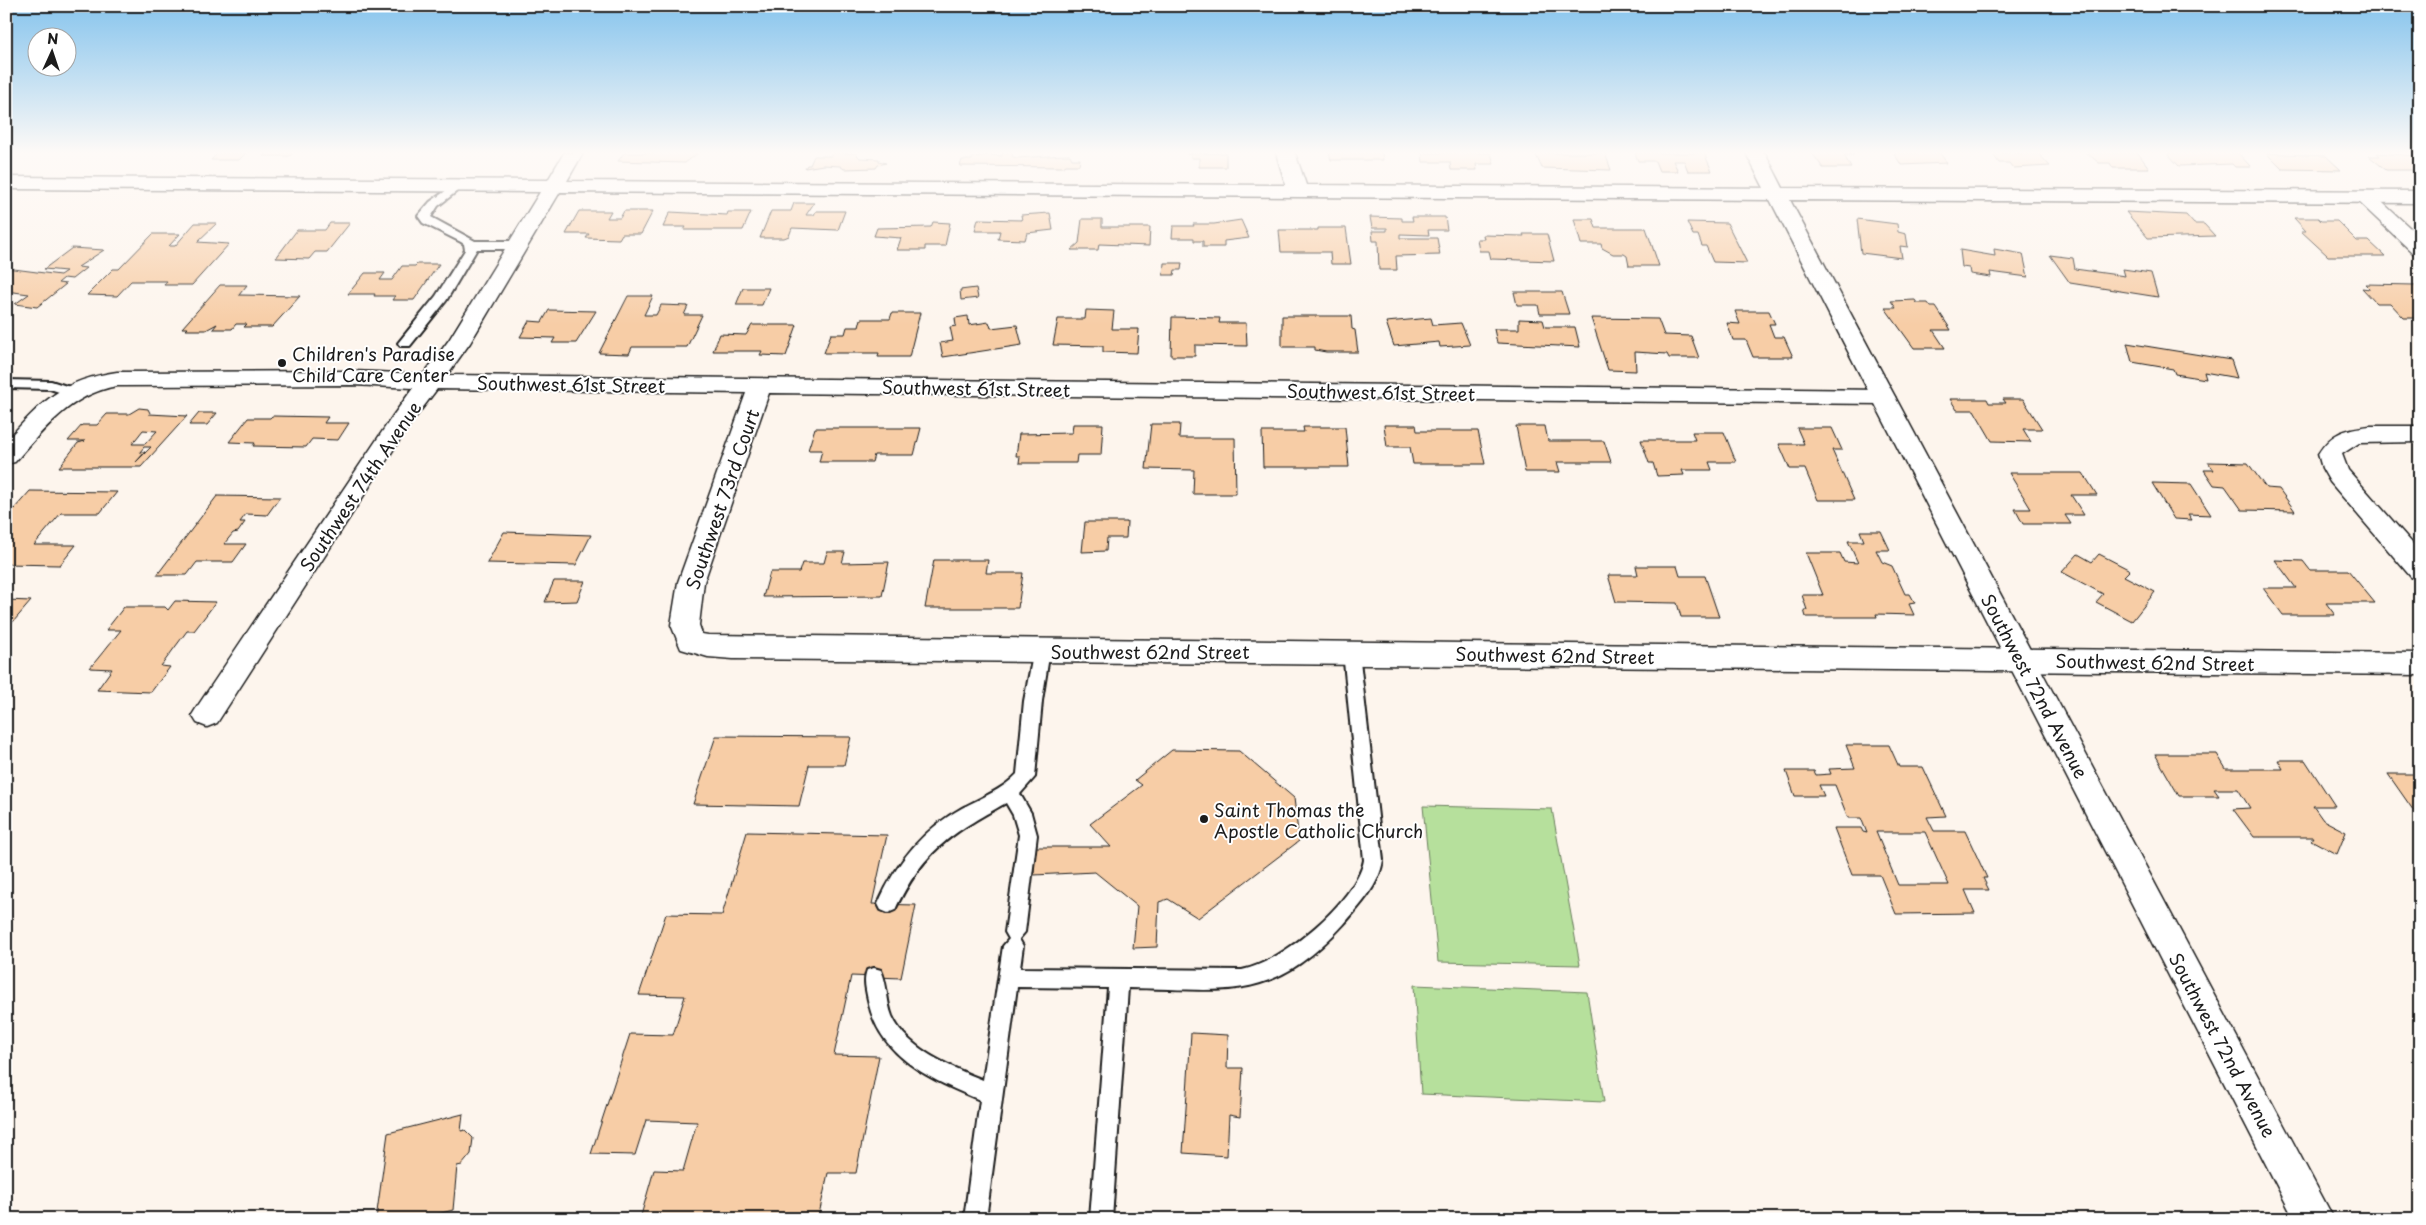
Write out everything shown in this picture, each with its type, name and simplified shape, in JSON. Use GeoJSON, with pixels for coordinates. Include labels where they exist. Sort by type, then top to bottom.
{"type":"FeatureCollection","features":[{"type":"Feature","properties":{"kind":"street","name":"Southwest 74th Avenue"},"geometry":{"type":"LineString","coordinates":[[207,715],[400,422],[459,343],[540,210]]}},
{"type":"Feature","properties":{"kind":"street","name":"Southwest 72nd Avenue"},"geometry":{"type":"LineString","coordinates":[[1785,210],[2316,1219]]}},
{"type":"Feature","properties":{"kind":"street"},"geometry":{"type":"LineString","coordinates":[[2379,210],[2420,249]]}},
{"type":"Feature","properties":{"kind":"street","name":"Southwest 61st Street"},"geometry":{"type":"LineString","coordinates":[[6,456],[53,406],[71,392],[94,382],[117,379],[353,378],[467,383],[1883,397]]}},
{"type":"Feature","properties":{"kind":"street","name":"Southwest 73rd Court"},"geometry":{"type":"LineString","coordinates":[[691,640],[684,625],[691,582],[760,386]]}},
{"type":"Feature","properties":{"kind":"street"},"geometry":{"type":"LineString","coordinates":[[2420,434],[2373,434],[2346,438],[2338,442],[2330,454],[2334,468],[2343,481],[2420,570]]}},
{"type":"Feature","properties":{"kind":"street","name":"Southwest 62nd Street"},"geometry":{"type":"LineString","coordinates":[[691,640],[708,646],[733,648],[1352,652],[2420,664]]}},
{"type":"Feature","properties":{"kind":"lane"},"geometry":{"type":"LineString","coordinates":[[429,210],[424,216],[427,220],[465,239],[471,245],[519,246]]}},
{"type":"Feature","properties":{"kind":"lane"},"geometry":{"type":"LineString","coordinates":[[405,343],[441,298],[465,263],[471,250],[471,245]]}},
{"type":"Feature","properties":{"kind":"lane"},"geometry":{"type":"LineString","coordinates":[[6,384],[51,385],[71,392]]}},
{"type":"Feature","properties":{"kind":"lane"},"geometry":{"type":"LineString","coordinates":[[888,904],[912,862],[937,835],[966,815],[1010,793],[1026,777],[1033,702],[1042,650]]}},
{"type":"Feature","properties":{"kind":"lane"},"geometry":{"type":"LineString","coordinates":[[1008,977],[1212,980],[1256,977],[1277,968],[1303,951],[1327,929],[1362,890],[1372,870],[1374,860],[1352,652]]}},
{"type":"Feature","properties":{"kind":"lane"},"geometry":{"type":"LineString","coordinates":[[975,1219],[990,1093],[1028,835],[1022,813],[1010,793]]}},
{"type":"Feature","properties":{"kind":"lane"},"geometry":{"type":"LineString","coordinates":[[874,977],[880,1011],[896,1038],[911,1053],[928,1064],[990,1093]]}},
{"type":"Feature","properties":{"kind":"lane"},"geometry":{"type":"LineString","coordinates":[[1101,1219],[1120,979]]}},
{"type":"Feature","properties":{"kind":"green space"},"geometry":{"type":"Polygon","coordinates":[[[1423,806],[1552,809],[1580,965],[1438,962],[1423,806]]]}},
{"type":"Feature","properties":{"kind":"green space"},"geometry":{"type":"Polygon","coordinates":[[[1414,985],[1587,992],[1604,1102],[1421,1094],[1414,985]]]}},
{"type":"Feature","properties":{"kind":"building"},"geometry":{"type":"Polygon","coordinates":[[[809,210],[806,215],[814,215],[816,211],[845,211],[838,230],[792,228],[789,236],[784,238],[760,238],[771,211],[809,210]]]}},
{"type":"Feature","properties":{"kind":"building"},"geometry":{"type":"Polygon","coordinates":[[[579,211],[611,211],[607,218],[620,218],[624,211],[653,211],[641,234],[622,234],[619,239],[586,238],[589,234],[566,234],[579,211]]]}},
{"type":"Feature","properties":{"kind":"building"},"geometry":{"type":"Polygon","coordinates":[[[670,212],[727,215],[728,212],[751,212],[743,230],[684,230],[686,227],[663,227],[670,212]]]}},
{"type":"Feature","properties":{"kind":"building"},"geometry":{"type":"Polygon","coordinates":[[[2126,212],[2186,215],[2194,224],[2204,224],[2215,236],[2148,238],[2126,212]]]}},
{"type":"Feature","properties":{"kind":"building"},"geometry":{"type":"Polygon","coordinates":[[[1050,213],[1053,230],[1027,233],[1025,240],[998,239],[1000,231],[975,231],[978,219],[1022,220],[1021,215],[1050,213]]]}},
{"type":"Feature","properties":{"kind":"building"},"geometry":{"type":"Polygon","coordinates":[[[1370,217],[1402,218],[1402,221],[1413,221],[1412,217],[1445,217],[1447,230],[1428,230],[1429,235],[1400,234],[1400,238],[1437,238],[1440,255],[1396,256],[1397,270],[1379,270],[1378,241],[1373,241],[1372,231],[1387,231],[1387,228],[1372,228],[1370,217]]]}},
{"type":"Feature","properties":{"kind":"building"},"geometry":{"type":"Polygon","coordinates":[[[2294,218],[2318,218],[2321,221],[2337,221],[2357,241],[2369,241],[2385,256],[2328,256],[2301,231],[2306,231],[2294,218]]]}},
{"type":"Feature","properties":{"kind":"building"},"geometry":{"type":"Polygon","coordinates":[[[1082,219],[1102,219],[1102,227],[1150,227],[1149,246],[1099,244],[1098,250],[1071,250],[1079,243],[1082,219]]]}},
{"type":"Feature","properties":{"kind":"building"},"geometry":{"type":"Polygon","coordinates":[[[1574,219],[1593,219],[1596,228],[1646,228],[1659,266],[1629,266],[1627,256],[1624,254],[1613,254],[1602,248],[1601,244],[1581,244],[1574,219]]]}},
{"type":"Feature","properties":{"kind":"building"},"geometry":{"type":"Polygon","coordinates":[[[1857,219],[1897,224],[1898,232],[1906,234],[1908,247],[1900,246],[1902,258],[1861,253],[1857,219]]]}},
{"type":"Feature","properties":{"kind":"building"},"geometry":{"type":"Polygon","coordinates":[[[1241,220],[1249,238],[1224,241],[1224,247],[1203,247],[1203,241],[1194,241],[1194,238],[1172,238],[1173,226],[1194,226],[1193,224],[1214,224],[1241,220]]]}},
{"type":"Feature","properties":{"kind":"building"},"geometry":{"type":"Polygon","coordinates":[[[933,222],[950,223],[945,246],[925,246],[925,250],[897,250],[901,238],[874,236],[877,228],[931,227],[933,222]]]}},
{"type":"Feature","properties":{"kind":"building"},"geometry":{"type":"Polygon","coordinates":[[[1687,222],[1727,223],[1747,263],[1713,262],[1706,246],[1702,246],[1698,235],[1693,235],[1687,222]]]}},
{"type":"Feature","properties":{"kind":"building"},"geometry":{"type":"Polygon","coordinates":[[[195,223],[217,223],[197,242],[229,244],[192,285],[164,285],[167,281],[131,281],[117,296],[87,295],[113,269],[119,269],[153,234],[180,234],[169,246],[175,246],[195,223]]]}},
{"type":"Feature","properties":{"kind":"building"},"geometry":{"type":"Polygon","coordinates":[[[330,223],[350,223],[327,252],[315,252],[309,259],[276,258],[297,230],[325,230],[330,223]]]}},
{"type":"Feature","properties":{"kind":"building"},"geometry":{"type":"Polygon","coordinates":[[[1318,228],[1346,228],[1351,264],[1331,264],[1330,252],[1281,252],[1279,230],[1318,230],[1318,228]]]}},
{"type":"Feature","properties":{"kind":"building"},"geometry":{"type":"Polygon","coordinates":[[[1523,234],[1547,234],[1554,261],[1491,259],[1489,251],[1479,251],[1477,239],[1484,239],[1483,235],[1524,236],[1523,234]]]}},
{"type":"Feature","properties":{"kind":"building"},"geometry":{"type":"Polygon","coordinates":[[[72,248],[104,250],[78,267],[86,268],[72,279],[64,278],[58,283],[66,284],[37,307],[15,304],[29,294],[6,291],[6,268],[60,275],[66,271],[44,269],[72,248]]]}},
{"type":"Feature","properties":{"kind":"building"},"geometry":{"type":"Polygon","coordinates":[[[1994,249],[2023,254],[2028,277],[1990,272],[1991,277],[1970,274],[1969,268],[1962,267],[1960,250],[1995,256],[1994,249]]]}},
{"type":"Feature","properties":{"kind":"building"},"geometry":{"type":"Polygon","coordinates":[[[2050,255],[2073,258],[2075,269],[2125,276],[2123,269],[2151,273],[2158,297],[2070,283],[2050,255]]]}},
{"type":"Feature","properties":{"kind":"building"},"geometry":{"type":"Polygon","coordinates":[[[1164,263],[1182,263],[1181,270],[1175,270],[1174,275],[1163,275],[1164,263]]]}},
{"type":"Feature","properties":{"kind":"building"},"geometry":{"type":"Polygon","coordinates":[[[417,264],[439,264],[414,300],[392,300],[395,296],[374,296],[375,294],[348,294],[365,273],[385,273],[380,280],[392,280],[402,266],[415,266],[417,264]]]}},
{"type":"Feature","properties":{"kind":"building"},"geometry":{"type":"Polygon","coordinates":[[[2365,284],[2415,285],[2420,290],[2420,297],[2416,296],[2420,301],[2420,318],[2404,318],[2390,303],[2376,303],[2362,288],[2370,289],[2365,284]]]}},
{"type":"Feature","properties":{"kind":"building"},"geometry":{"type":"Polygon","coordinates":[[[220,285],[247,285],[239,295],[300,296],[272,327],[244,327],[247,324],[236,324],[232,329],[213,329],[217,324],[206,330],[186,330],[188,328],[182,328],[220,285]]]}},
{"type":"Feature","properties":{"kind":"building"},"geometry":{"type":"Polygon","coordinates":[[[743,288],[769,288],[762,305],[736,305],[743,288]]]}},
{"type":"Feature","properties":{"kind":"building"},"geometry":{"type":"Polygon","coordinates":[[[976,288],[978,298],[961,300],[960,290],[976,288]]]}},
{"type":"Feature","properties":{"kind":"building"},"geometry":{"type":"Polygon","coordinates":[[[1514,292],[1562,292],[1569,314],[1540,314],[1538,305],[1517,305],[1514,292]]]}},
{"type":"Feature","properties":{"kind":"building"},"geometry":{"type":"Polygon","coordinates":[[[628,296],[653,296],[644,315],[656,315],[661,305],[688,306],[684,315],[702,315],[687,347],[632,347],[629,354],[599,353],[628,296]]]}},
{"type":"Feature","properties":{"kind":"building"},"geometry":{"type":"Polygon","coordinates":[[[1915,300],[1917,303],[1928,303],[1931,307],[1936,307],[1951,330],[1933,330],[1945,348],[1914,348],[1885,308],[1896,308],[1891,301],[1915,300]]]}},
{"type":"Feature","properties":{"kind":"building"},"geometry":{"type":"Polygon","coordinates":[[[549,310],[596,311],[576,343],[552,343],[555,338],[520,337],[529,321],[542,322],[549,310]]]}},
{"type":"Feature","properties":{"kind":"building"},"geometry":{"type":"Polygon","coordinates":[[[1086,310],[1114,311],[1112,329],[1139,329],[1137,353],[1103,352],[1103,346],[1053,345],[1058,319],[1085,319],[1086,310]]]}},
{"type":"Feature","properties":{"kind":"building"},"geometry":{"type":"Polygon","coordinates":[[[1735,311],[1769,311],[1775,324],[1769,324],[1774,337],[1784,337],[1793,357],[1753,357],[1746,340],[1733,340],[1727,323],[1740,324],[1735,311]]]}},
{"type":"Feature","properties":{"kind":"building"},"geometry":{"type":"Polygon","coordinates":[[[892,313],[920,313],[909,357],[878,357],[879,353],[824,353],[831,334],[845,334],[847,327],[859,327],[861,319],[890,319],[892,313]]]}},
{"type":"Feature","properties":{"kind":"building"},"geometry":{"type":"Polygon","coordinates":[[[968,316],[969,325],[989,322],[991,328],[1017,325],[1022,345],[943,357],[940,343],[953,341],[950,327],[956,326],[955,318],[968,316]]]}},
{"type":"Feature","properties":{"kind":"building"},"geometry":{"type":"Polygon","coordinates":[[[1282,316],[1351,316],[1358,352],[1326,352],[1315,350],[1315,347],[1282,347],[1282,316]]]}},
{"type":"Feature","properties":{"kind":"building"},"geometry":{"type":"Polygon","coordinates":[[[1172,317],[1220,318],[1219,323],[1246,323],[1247,346],[1195,345],[1195,356],[1171,356],[1172,317]]]}},
{"type":"Feature","properties":{"kind":"building"},"geometry":{"type":"Polygon","coordinates":[[[1431,318],[1433,325],[1461,323],[1470,345],[1440,347],[1439,342],[1394,346],[1386,322],[1431,318]]]}},
{"type":"Feature","properties":{"kind":"building"},"geometry":{"type":"Polygon","coordinates":[[[1591,318],[1658,319],[1664,335],[1691,336],[1699,358],[1669,358],[1667,354],[1635,352],[1636,371],[1608,370],[1591,318]]]}},
{"type":"Feature","properties":{"kind":"building"},"geometry":{"type":"Polygon","coordinates":[[[1519,319],[1543,320],[1545,327],[1575,327],[1580,347],[1497,343],[1494,329],[1519,329],[1519,319]]]}},
{"type":"Feature","properties":{"kind":"building"},"geometry":{"type":"Polygon","coordinates":[[[752,325],[797,325],[786,356],[760,355],[762,351],[713,351],[720,334],[746,335],[752,325]]]}},
{"type":"Feature","properties":{"kind":"building"},"geometry":{"type":"Polygon","coordinates":[[[2127,343],[2231,360],[2237,378],[2204,372],[2206,379],[2175,374],[2173,369],[2132,362],[2127,343]]]}},
{"type":"Feature","properties":{"kind":"building"},"geometry":{"type":"Polygon","coordinates":[[[1950,399],[1987,399],[1989,403],[2006,403],[2003,399],[2023,399],[2042,429],[2023,429],[2031,442],[1992,441],[1974,410],[1957,410],[1950,399]]]}},
{"type":"Feature","properties":{"kind":"building"},"geometry":{"type":"Polygon","coordinates":[[[139,408],[148,409],[149,414],[187,416],[141,467],[59,467],[78,443],[85,441],[68,441],[82,425],[97,425],[107,414],[129,414],[139,408]],[[143,430],[132,444],[145,444],[157,431],[143,430]],[[144,447],[140,452],[145,452],[136,462],[151,447],[144,447]]]}},
{"type":"Feature","properties":{"kind":"building"},"geometry":{"type":"Polygon","coordinates":[[[199,413],[217,413],[207,425],[189,425],[199,413]]]}},
{"type":"Feature","properties":{"kind":"building"},"geometry":{"type":"Polygon","coordinates":[[[272,416],[328,417],[324,423],[349,423],[338,440],[312,439],[306,447],[253,446],[255,443],[229,442],[248,418],[270,418],[272,416]]]}},
{"type":"Feature","properties":{"kind":"building"},"geometry":{"type":"Polygon","coordinates":[[[1073,424],[1103,424],[1101,455],[1077,455],[1076,463],[1019,463],[1020,456],[1016,456],[1019,434],[1072,433],[1073,424]]]}},
{"type":"Feature","properties":{"kind":"building"},"geometry":{"type":"Polygon","coordinates":[[[1151,424],[1180,424],[1179,438],[1235,438],[1236,494],[1193,494],[1194,470],[1146,469],[1151,424]]]}},
{"type":"Feature","properties":{"kind":"building"},"geometry":{"type":"Polygon","coordinates":[[[1384,425],[1416,425],[1417,431],[1478,431],[1485,464],[1413,464],[1410,447],[1387,447],[1384,425]]]}},
{"type":"Feature","properties":{"kind":"building"},"geometry":{"type":"Polygon","coordinates":[[[1516,426],[1545,426],[1548,441],[1604,441],[1611,462],[1557,462],[1560,472],[1525,472],[1516,426]]]}},
{"type":"Feature","properties":{"kind":"building"},"geometry":{"type":"Polygon","coordinates":[[[1303,427],[1345,427],[1349,467],[1263,467],[1262,432],[1304,432],[1303,427]]]}},
{"type":"Feature","properties":{"kind":"building"},"geometry":{"type":"Polygon","coordinates":[[[815,428],[921,428],[914,455],[874,455],[872,462],[819,462],[822,450],[808,450],[815,428]]]}},
{"type":"Feature","properties":{"kind":"building"},"geometry":{"type":"Polygon","coordinates":[[[1797,428],[1832,428],[1842,450],[1832,450],[1854,500],[1818,500],[1805,469],[1790,469],[1779,444],[1804,444],[1797,428]]]}},
{"type":"Feature","properties":{"kind":"building"},"geometry":{"type":"Polygon","coordinates":[[[1692,432],[1724,432],[1736,462],[1709,462],[1712,470],[1682,470],[1684,475],[1657,476],[1653,463],[1649,463],[1641,440],[1695,440],[1692,432]]]}},
{"type":"Feature","properties":{"kind":"building"},"geometry":{"type":"Polygon","coordinates":[[[2208,462],[2248,463],[2266,488],[2279,489],[2295,511],[2242,510],[2225,486],[2214,485],[2204,470],[2214,470],[2208,462]]]}},
{"type":"Feature","properties":{"kind":"building"},"geometry":{"type":"Polygon","coordinates":[[[2009,473],[2083,473],[2097,495],[2071,495],[2084,515],[2065,515],[2071,524],[2023,524],[2015,509],[2031,509],[2009,473]]]}},
{"type":"Feature","properties":{"kind":"building"},"geometry":{"type":"Polygon","coordinates":[[[2152,483],[2191,484],[2211,515],[2188,514],[2192,520],[2174,519],[2152,483]]]}},
{"type":"Feature","properties":{"kind":"building"},"geometry":{"type":"Polygon","coordinates":[[[30,491],[117,492],[100,513],[61,513],[34,545],[76,545],[60,565],[6,564],[6,524],[12,518],[6,518],[30,491]]]}},
{"type":"Feature","properties":{"kind":"building"},"geometry":{"type":"Polygon","coordinates":[[[217,496],[280,497],[267,515],[246,514],[240,522],[245,522],[238,532],[233,533],[224,544],[246,544],[233,562],[197,562],[187,575],[157,575],[217,496]]]}},
{"type":"Feature","properties":{"kind":"building"},"geometry":{"type":"Polygon","coordinates":[[[1085,522],[1127,522],[1126,538],[1107,538],[1106,551],[1082,552],[1085,522]]]}},
{"type":"Feature","properties":{"kind":"building"},"geometry":{"type":"Polygon","coordinates":[[[1860,531],[1881,531],[1890,550],[1876,550],[1882,562],[1892,566],[1905,594],[1910,594],[1915,603],[1909,604],[1914,615],[1876,614],[1877,617],[1806,617],[1804,610],[1807,610],[1802,595],[1823,595],[1806,553],[1840,553],[1844,562],[1858,563],[1848,541],[1864,541],[1860,531]]]}},
{"type":"Feature","properties":{"kind":"building"},"geometry":{"type":"Polygon","coordinates":[[[504,532],[591,535],[576,565],[487,563],[504,532]]]}},
{"type":"Feature","properties":{"kind":"building"},"geometry":{"type":"Polygon","coordinates":[[[827,552],[845,552],[842,563],[889,562],[882,596],[763,597],[770,572],[799,572],[802,563],[824,563],[827,552]]]}},
{"type":"Feature","properties":{"kind":"building"},"geometry":{"type":"Polygon","coordinates":[[[2078,554],[2092,562],[2099,554],[2130,570],[2124,576],[2155,592],[2132,621],[2096,602],[2103,594],[2062,572],[2078,554]]]}},
{"type":"Feature","properties":{"kind":"building"},"geometry":{"type":"Polygon","coordinates":[[[934,560],[988,560],[986,573],[1023,573],[1018,608],[925,608],[934,560]]]}},
{"type":"Feature","properties":{"kind":"building"},"geometry":{"type":"Polygon","coordinates":[[[2275,560],[2303,561],[2310,570],[2348,570],[2375,603],[2326,603],[2335,615],[2283,615],[2263,588],[2296,588],[2275,560]]]}},
{"type":"Feature","properties":{"kind":"building"},"geometry":{"type":"Polygon","coordinates":[[[1636,566],[1677,566],[1680,576],[1705,576],[1719,617],[1681,617],[1677,603],[1616,602],[1608,575],[1638,575],[1636,566]]]}},
{"type":"Feature","properties":{"kind":"building"},"geometry":{"type":"Polygon","coordinates":[[[554,581],[585,581],[577,601],[545,602],[554,581]]]}},
{"type":"Feature","properties":{"kind":"building"},"geometry":{"type":"Polygon","coordinates":[[[6,600],[31,601],[13,622],[6,622],[6,600]]]}},
{"type":"Feature","properties":{"kind":"building"},"geometry":{"type":"Polygon","coordinates":[[[175,601],[216,602],[194,631],[187,631],[161,666],[170,667],[151,692],[97,690],[112,669],[90,668],[121,630],[106,630],[124,607],[165,607],[168,610],[175,601]]]}},
{"type":"Feature","properties":{"kind":"building"},"geometry":{"type":"Polygon","coordinates":[[[716,736],[851,737],[844,765],[809,765],[799,806],[693,804],[716,736]]]}},
{"type":"Feature","properties":{"kind":"building"},"geometry":{"type":"Polygon","coordinates":[[[1846,745],[1889,745],[1899,767],[1923,767],[1946,816],[1927,817],[1934,831],[1965,831],[1987,878],[1983,878],[1989,890],[1965,890],[1975,913],[1896,914],[1880,875],[1852,875],[1834,828],[1861,828],[1863,832],[1867,833],[1861,818],[1848,818],[1835,785],[1819,785],[1824,796],[1795,796],[1786,771],[1814,771],[1816,775],[1831,774],[1829,769],[1855,768],[1846,745]],[[1876,832],[1898,885],[1949,885],[1925,832],[1876,832]]]}},
{"type":"Feature","properties":{"kind":"building"},"geometry":{"type":"Polygon","coordinates":[[[1172,750],[1239,751],[1294,798],[1299,841],[1198,918],[1168,899],[1159,902],[1157,947],[1133,948],[1137,906],[1095,872],[1034,875],[1034,847],[1111,847],[1090,824],[1142,785],[1135,780],[1172,750]]]}},
{"type":"Feature","properties":{"kind":"building"},"geometry":{"type":"Polygon","coordinates":[[[2155,754],[2217,754],[2226,769],[2283,769],[2278,760],[2305,760],[2335,806],[2313,806],[2323,820],[2346,832],[2337,854],[2311,840],[2313,837],[2254,837],[2233,809],[2250,808],[2238,789],[2214,789],[2219,796],[2179,796],[2155,754]]]}},
{"type":"Feature","properties":{"kind":"building"},"geometry":{"type":"Polygon","coordinates":[[[2388,774],[2420,774],[2420,817],[2418,817],[2388,774]]]}},
{"type":"Feature","properties":{"kind":"building"},"geometry":{"type":"Polygon","coordinates":[[[747,832],[887,835],[872,904],[916,905],[901,978],[851,976],[834,1055],[879,1056],[856,1173],[828,1173],[818,1219],[640,1219],[654,1170],[683,1171],[697,1122],[646,1120],[635,1155],[591,1154],[630,1034],[673,1035],[685,996],[639,995],[666,914],[722,915],[747,832]]]}},
{"type":"Feature","properties":{"kind":"building"},"geometry":{"type":"Polygon","coordinates":[[[1191,1033],[1228,1035],[1227,1068],[1243,1068],[1240,1117],[1229,1115],[1227,1156],[1183,1153],[1191,1033]]]}},
{"type":"Feature","properties":{"kind":"building"},"geometry":{"type":"Polygon","coordinates":[[[463,1114],[461,1131],[465,1130],[473,1138],[471,1154],[462,1165],[457,1166],[453,1210],[419,1219],[376,1219],[388,1133],[463,1114]]]}},
{"type":"Feature","properties":{"kind":"place","name":"Children's Paradise Child Care Center"},"geometry":{"type":"Point","coordinates":[282,363]}},
{"type":"Feature","properties":{"kind":"place","name":"Saint Thomas the Apostle Catholic Church"},"geometry":{"type":"Point","coordinates":[1204,819]}}]}
